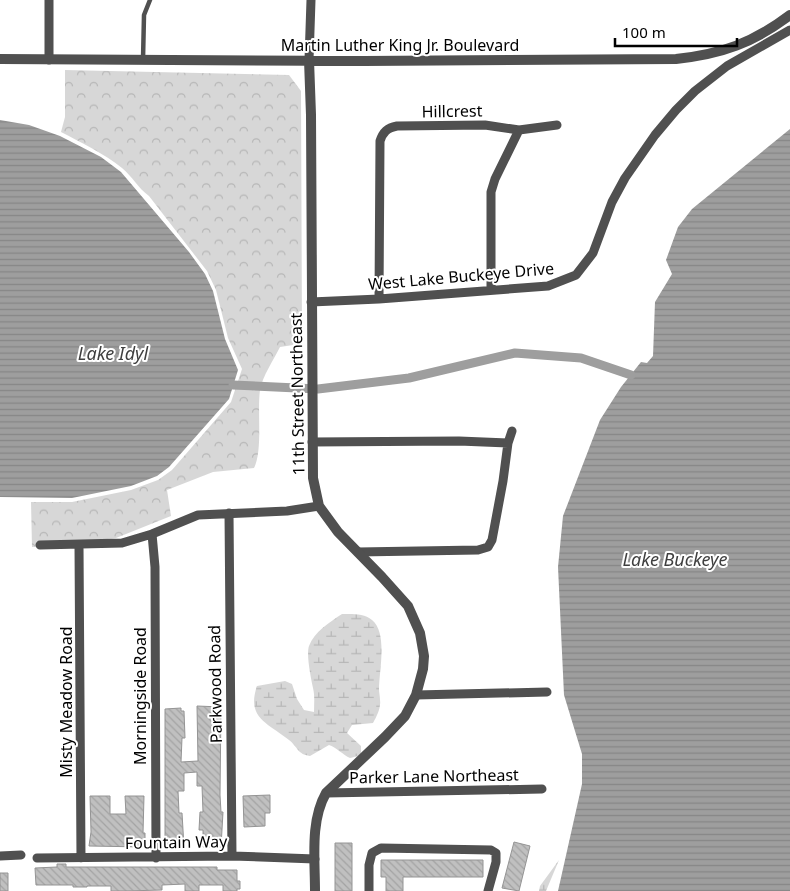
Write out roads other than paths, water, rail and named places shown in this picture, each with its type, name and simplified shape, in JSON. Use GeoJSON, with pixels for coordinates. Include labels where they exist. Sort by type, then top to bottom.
{"type":"FeatureCollection","features":[{"type":"Feature","properties":{"kind":"street"},"geometry":{"type":"LineString","coordinates":[[49,0],[49,60]]}},
{"type":"Feature","properties":{"kind":"street","name":"11th Street Northeast"},"geometry":{"type":"LineString","coordinates":[[311,0],[309,60],[313,478],[320,506],[338,532],[403,600],[417,624],[424,656],[423,669],[416,695],[405,716],[385,738],[326,793],[319,805],[317,815],[315,891]]}},
{"type":"Feature","properties":{"kind":"street","name":"Martin Luther King Jr. Boulevard"},"geometry":{"type":"LineString","coordinates":[[0,59],[676,59],[726,50],[777,25],[790,15]]}},
{"type":"Feature","properties":{"kind":"street","name":"West Lake Buckeye Drive"},"geometry":{"type":"LineString","coordinates":[[311,302],[548,286],[576,275],[593,253],[612,202],[624,178],[654,135],[695,91],[726,66],[790,30]]}},
{"type":"Feature","properties":{"kind":"street","name":"Hillcrest"},"geometry":{"type":"LineString","coordinates":[[379,298],[380,142],[382,134],[386,130],[396,126],[485,125],[519,130],[557,125]]}},
{"type":"Feature","properties":{"kind":"street"},"geometry":{"type":"LineString","coordinates":[[491,290],[491,192],[495,179],[519,130]]}},
{"type":"Feature","properties":{"kind":"street"},"geometry":{"type":"LineString","coordinates":[[358,552],[478,550],[488,547],[492,540],[496,523],[508,443],[512,431]]}},
{"type":"Feature","properties":{"kind":"street"},"geometry":{"type":"LineString","coordinates":[[312,442],[459,441],[508,443]]}},
{"type":"Feature","properties":{"kind":"street"},"geometry":{"type":"LineString","coordinates":[[40,545],[122,543],[152,534],[198,515],[287,512],[320,506]]}},
{"type":"Feature","properties":{"kind":"street","name":"Parkwood Road"},"geometry":{"type":"LineString","coordinates":[[229,513],[232,856]]}},
{"type":"Feature","properties":{"kind":"street","name":"Morningside Road"},"geometry":{"type":"LineString","coordinates":[[152,534],[155,576],[156,858]]}},
{"type":"Feature","properties":{"kind":"street","name":"Misty Meadow Road"},"geometry":{"type":"LineString","coordinates":[[79,545],[82,858]]}},
{"type":"Feature","properties":{"kind":"street"},"geometry":{"type":"LineString","coordinates":[[416,695],[548,692]]}},
{"type":"Feature","properties":{"kind":"street","name":"Parker Lane Northeast"},"geometry":{"type":"LineString","coordinates":[[326,793],[542,789]]}},
{"type":"Feature","properties":{"kind":"street"},"geometry":{"type":"LineString","coordinates":[[369,891],[369,866],[372,853],[381,848],[491,850],[496,853],[496,862],[488,891]]}},
{"type":"Feature","properties":{"kind":"street"},"geometry":{"type":"LineString","coordinates":[[0,856],[21,855]]}},
{"type":"Feature","properties":{"kind":"street","name":"Fountain Way"},"geometry":{"type":"LineString","coordinates":[[37,858],[232,856],[315,858]]}},
{"type":"Feature","properties":{"kind":"lane"},"geometry":{"type":"LineString","coordinates":[[143,60],[144,15],[150,0]]}},
{"type":"Feature","properties":{"kind":"water","name":"Lake Idyl"},"geometry":{"type":"Polygon","coordinates":[[[0,120],[29,125],[60,136],[101,157],[121,172],[189,252],[205,274],[213,291],[225,339],[238,370],[229,399],[169,467],[157,476],[131,486],[72,498],[0,497],[0,120]]]}},
{"type":"Feature","properties":{"kind":"water","name":"Lake Buckeye"},"geometry":{"type":"Polygon","coordinates":[[[790,129],[790,891],[558,891],[582,784],[582,754],[564,695],[558,567],[563,516],[600,420],[621,387],[641,362],[647,363],[653,356],[655,302],[672,274],[666,260],[678,227],[692,209],[790,129]]]}},
{"type":"Feature","properties":{"kind":"waterway"},"geometry":{"type":"LineString","coordinates":[[233,385],[318,389],[409,378],[515,353],[581,358],[631,375]]}}]}
